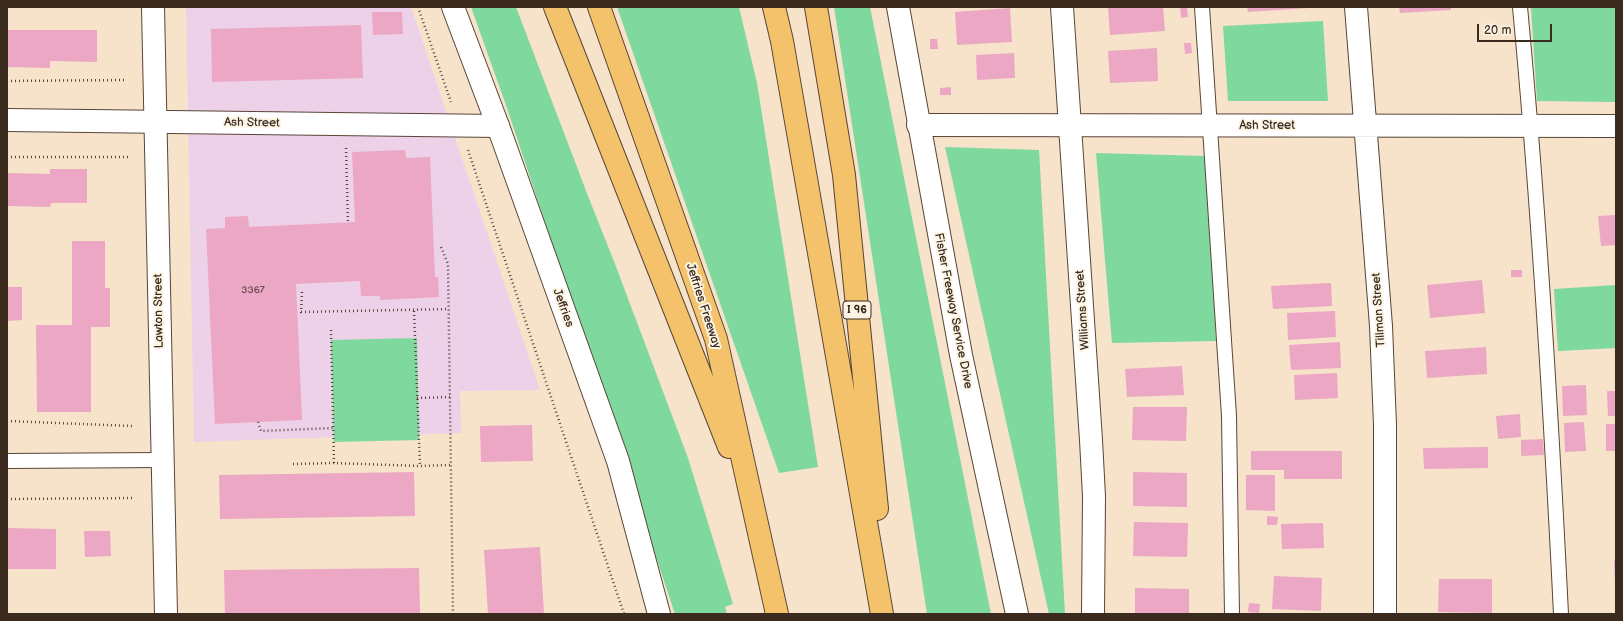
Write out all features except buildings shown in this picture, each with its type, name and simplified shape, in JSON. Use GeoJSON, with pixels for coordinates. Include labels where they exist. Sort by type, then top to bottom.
{"type":"FeatureCollection","features":[{"type":"Feature","properties":{"kind":"highway"},"geometry":{"type":"LineString","coordinates":[[555,7],[752,506]]}},
{"type":"Feature","properties":{"kind":"highway","name":"Jeffries Freeway"},"geometry":{"type":"LineString","coordinates":[[599,7],[716,339],[777,614]]}},
{"type":"Feature","properties":{"kind":"highway"},"geometry":{"type":"LineString","coordinates":[[774,7],[782,41],[882,614]]}},
{"type":"Feature","properties":{"kind":"highway","name":"I 96"},"geometry":{"type":"LineString","coordinates":[[816,7],[844,175],[888,614]]}},
{"type":"Feature","properties":{"kind":"street","name":"Lawton Street"},"geometry":{"type":"LineString","coordinates":[[153,7],[166,614]]}},
{"type":"Feature","properties":{"kind":"street","name":"Jeffries"},"geometry":{"type":"LineString","coordinates":[[453,7],[498,126],[618,461],[659,614]]}},
{"type":"Feature","properties":{"kind":"street","name":"Fisher Freeway Service Drive"},"geometry":{"type":"LineString","coordinates":[[898,7],[960,355],[1017,614]]}},
{"type":"Feature","properties":{"kind":"street","name":"Williams Street"},"geometry":{"type":"LineString","coordinates":[[1062,7],[1085,335],[1094,496],[1093,614]]}},
{"type":"Feature","properties":{"kind":"street","name":"Tillman Street"},"geometry":{"type":"LineString","coordinates":[[1356,7],[1381,326],[1384,425],[1385,614]]}},
{"type":"Feature","properties":{"kind":"street","name":"Ash Street"},"geometry":{"type":"LineString","coordinates":[[7,120],[498,126]]}},
{"type":"Feature","properties":{"kind":"street","name":"Ash Street"},"geometry":{"type":"LineString","coordinates":[[918,125],[1616,126]]}},
{"type":"Feature","properties":{"kind":"lane"},"geometry":{"type":"LineString","coordinates":[[1202,7],[1229,416],[1232,614]]}},
{"type":"Feature","properties":{"kind":"lane"},"geometry":{"type":"LineString","coordinates":[[1520,7],[1531,126],[1550,381],[1561,614]]}},
{"type":"Feature","properties":{"kind":"lane"},"geometry":{"type":"LineString","coordinates":[[7,461],[162,460]]}},
{"type":"Feature","properties":{"kind":"path"},"geometry":{"type":"LineString","coordinates":[[418,7],[460,125],[624,614]]}},
{"type":"Feature","properties":{"kind":"path"},"geometry":{"type":"LineString","coordinates":[[7,81],[126,80]]}},
{"type":"Feature","properties":{"kind":"path"},"geometry":{"type":"LineString","coordinates":[[346,147],[348,223]]}},
{"type":"Feature","properties":{"kind":"path"},"geometry":{"type":"LineString","coordinates":[[7,157],[128,157]]}},
{"type":"Feature","properties":{"kind":"path"},"geometry":{"type":"LineString","coordinates":[[441,246],[448,264],[453,614]]}},
{"type":"Feature","properties":{"kind":"path"},"geometry":{"type":"LineString","coordinates":[[302,292],[301,312],[414,311],[449,309]]}},
{"type":"Feature","properties":{"kind":"path"},"geometry":{"type":"LineString","coordinates":[[414,311],[417,338],[417,398],[420,466]]}},
{"type":"Feature","properties":{"kind":"path"},"geometry":{"type":"LineString","coordinates":[[331,330],[334,463]]}},
{"type":"Feature","properties":{"kind":"path"},"geometry":{"type":"LineString","coordinates":[[417,398],[450,397]]}},
{"type":"Feature","properties":{"kind":"path"},"geometry":{"type":"LineString","coordinates":[[7,421],[132,426]]}},
{"type":"Feature","properties":{"kind":"path"},"geometry":{"type":"LineString","coordinates":[[258,422],[261,431],[333,428]]}},
{"type":"Feature","properties":{"kind":"path"},"geometry":{"type":"LineString","coordinates":[[293,464],[334,463],[420,466],[451,465]]}},
{"type":"Feature","properties":{"kind":"path"},"geometry":{"type":"LineString","coordinates":[[7,499],[135,498]]}},
{"type":"Feature","properties":{"kind":"shaded area"},"geometry":{"type":"Polygon","coordinates":[[[411,7],[540,390],[460,391],[461,433],[194,442],[186,8],[411,7]]]}},
{"type":"Feature","properties":{"kind":"green space"},"geometry":{"type":"Polygon","coordinates":[[[471,7],[516,7],[688,458],[733,604],[725,607],[727,614],[675,614],[507,108],[471,7]]]}},
{"type":"Feature","properties":{"kind":"green space"},"geometry":{"type":"Polygon","coordinates":[[[617,7],[739,7],[757,83],[818,467],[779,473],[617,7]]]}},
{"type":"Feature","properties":{"kind":"green space"},"geometry":{"type":"Polygon","coordinates":[[[834,7],[870,7],[991,614],[927,614],[834,7]]]}},
{"type":"Feature","properties":{"kind":"green space"},"geometry":{"type":"Polygon","coordinates":[[[1531,7],[1616,7],[1616,102],[1537,101],[1531,7]]]}},
{"type":"Feature","properties":{"kind":"green space"},"geometry":{"type":"Polygon","coordinates":[[[1323,21],[1328,101],[1228,101],[1223,26],[1323,21]]]}},
{"type":"Feature","properties":{"kind":"green space"},"geometry":{"type":"Polygon","coordinates":[[[945,147],[1039,150],[1065,614],[1049,614],[945,147]]]}},
{"type":"Feature","properties":{"kind":"green space"},"geometry":{"type":"Polygon","coordinates":[[[1096,153],[1207,156],[1216,341],[1112,343],[1096,153]]]}},
{"type":"Feature","properties":{"kind":"green space"},"geometry":{"type":"Polygon","coordinates":[[[1616,285],[1616,348],[1558,351],[1554,289],[1616,285]]]}},
{"type":"Feature","properties":{"kind":"green space"},"geometry":{"type":"Polygon","coordinates":[[[417,338],[419,440],[334,442],[331,340],[417,338]]]}}]}
